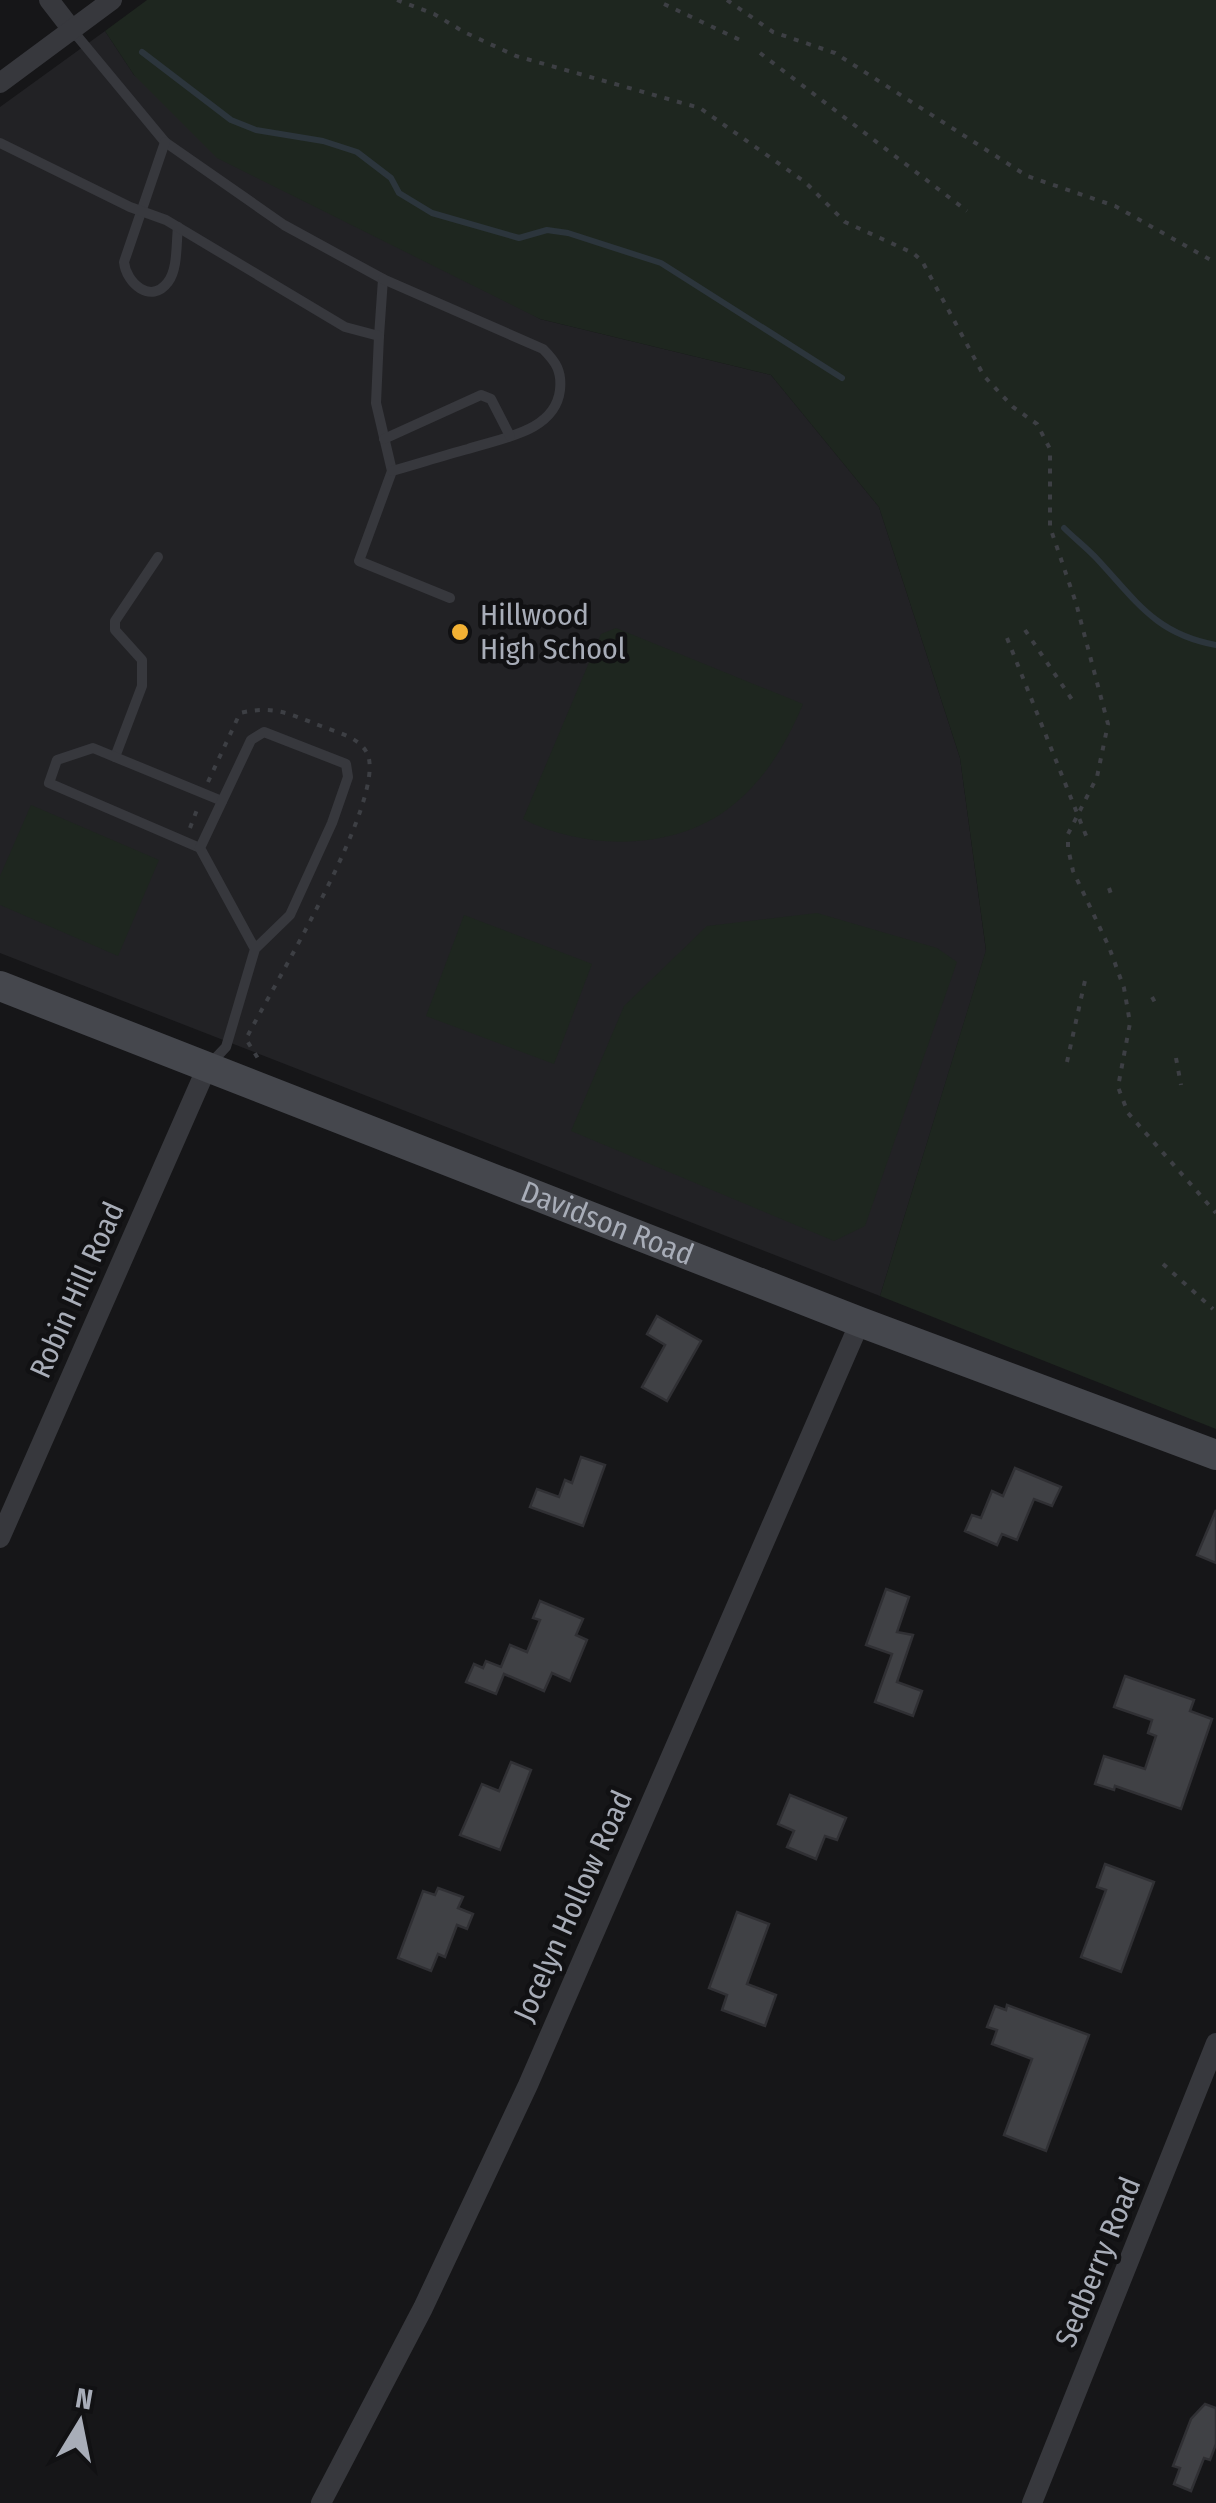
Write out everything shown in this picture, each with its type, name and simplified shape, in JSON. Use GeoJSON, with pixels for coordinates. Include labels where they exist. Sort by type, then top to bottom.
{"type":"FeatureCollection","features":[{"type":"Feature","properties":{"kind":"street"},"geometry":{"type":"LineString","coordinates":[[49,0],[72,30]]}},
{"type":"Feature","properties":{"kind":"street"},"geometry":{"type":"LineString","coordinates":[[0,83],[112,0]]}},
{"type":"Feature","properties":{"kind":"street","name":"Davidson Road"},"geometry":{"type":"LineString","coordinates":[[0,986],[860,1322],[1216,1455]]}},
{"type":"Feature","properties":{"kind":"street","name":"Robin Hill Road"},"geometry":{"type":"LineString","coordinates":[[0,1538],[208,1066]]}},
{"type":"Feature","properties":{"kind":"street","name":"Jocelyn Hollow Road"},"geometry":{"type":"LineString","coordinates":[[321,2503],[423,2308],[528,2086],[860,1322]]}},
{"type":"Feature","properties":{"kind":"street","name":"Sedberry Road"},"geometry":{"type":"LineString","coordinates":[[1032,2503],[1216,2043]]}},
{"type":"Feature","properties":{"kind":"lane"},"geometry":{"type":"LineString","coordinates":[[72,30],[165,142],[284,225],[384,279],[543,349],[558,364],[559,402],[552,414],[528,430],[392,472]]}},
{"type":"Feature","properties":{"kind":"lane"},"geometry":{"type":"LineString","coordinates":[[0,142],[178,227],[345,327],[378,336]]}},
{"type":"Feature","properties":{"kind":"lane"},"geometry":{"type":"LineString","coordinates":[[165,142],[124,262],[126,276],[146,291],[161,289],[171,280],[178,227]]}},
{"type":"Feature","properties":{"kind":"lane"},"geometry":{"type":"LineString","coordinates":[[384,279],[376,403],[392,472],[359,561],[450,598]]}},
{"type":"Feature","properties":{"kind":"lane"},"geometry":{"type":"LineString","coordinates":[[384,439],[481,395],[491,399],[510,436]]}},
{"type":"Feature","properties":{"kind":"lane"},"geometry":{"type":"LineString","coordinates":[[115,757],[142,686],[142,660],[115,630],[115,620],[158,558]]}},
{"type":"Feature","properties":{"kind":"lane"},"geometry":{"type":"LineString","coordinates":[[200,848],[251,740],[264,732],[346,764],[348,777],[332,823],[290,916],[255,949],[226,1047],[208,1066]]}},
{"type":"Feature","properties":{"kind":"lane"},"geometry":{"type":"LineString","coordinates":[[222,801],[93,748],[58,760],[49,783],[200,848],[255,949]]}},
{"type":"Feature","properties":{"kind":"path"},"geometry":{"type":"LineString","coordinates":[[397,0],[434,14],[516,56],[700,108],[805,182],[845,222],[913,252],[922,261],[984,376],[1013,407],[1037,424],[1050,450],[1050,527],[1076,603],[1108,724],[1096,777],[1068,834],[1072,871],[1124,988],[1130,1022],[1118,1087],[1128,1112],[1216,1214]]}},
{"type":"Feature","properties":{"kind":"path"},"geometry":{"type":"LineString","coordinates":[[727,0],[774,32],[835,53],[1028,176],[1114,206],[1216,263]]}},
{"type":"Feature","properties":{"kind":"path"},"geometry":{"type":"LineString","coordinates":[[664,4],[740,40]]}},
{"type":"Feature","properties":{"kind":"path"},"geometry":{"type":"LineString","coordinates":[[760,52],[967,211]]}},
{"type":"Feature","properties":{"kind":"path"},"geometry":{"type":"LineString","coordinates":[[1025,630],[1074,701]]}},
{"type":"Feature","properties":{"kind":"path"},"geometry":{"type":"LineString","coordinates":[[1007,638],[1088,838]]}},
{"type":"Feature","properties":{"kind":"path"},"geometry":{"type":"LineString","coordinates":[[208,783],[240,713],[267,707],[354,739],[368,754],[371,780],[332,877],[313,920],[273,984],[246,1039],[259,1060]]}},
{"type":"Feature","properties":{"kind":"path"},"geometry":{"type":"LineString","coordinates":[[190,828],[200,802]]}},
{"type":"Feature","properties":{"kind":"path"},"geometry":{"type":"LineString","coordinates":[[1109,888],[1112,896]]}},
{"type":"Feature","properties":{"kind":"path"},"geometry":{"type":"LineString","coordinates":[[1067,1062],[1086,976]]}},
{"type":"Feature","properties":{"kind":"path"},"geometry":{"type":"LineString","coordinates":[[1152,997],[1157,1006]]}},
{"type":"Feature","properties":{"kind":"path"},"geometry":{"type":"LineString","coordinates":[[1176,1058],[1181,1085]]}},
{"type":"Feature","properties":{"kind":"path"},"geometry":{"type":"LineString","coordinates":[[1163,1264],[1213,1309]]}},
{"type":"Feature","properties":{"kind":"shaded area"},"geometry":{"type":"Polygon","coordinates":[[[147,0],[1216,0],[1216,1429],[880,1296],[986,950],[960,758],[879,507],[771,375],[540,319],[217,158],[134,75],[105,31],[147,0]]]}},
{"type":"Feature","properties":{"kind":"shaded area","name":"Hillwood High School"},"geometry":{"type":"Polygon","coordinates":[[[105,31],[134,75],[540,319],[771,375],[879,507],[960,758],[986,951],[880,1296],[0,953],[0,107],[105,31]]]}},
{"type":"Feature","properties":{"kind":"shaded area"},"geometry":{"type":"Polygon","coordinates":[[[616,628],[803,704],[784,743],[760,778],[717,816],[691,829],[663,837],[605,841],[549,830],[523,819],[601,634],[616,628]]]}},
{"type":"Feature","properties":{"kind":"shaded area"},"geometry":{"type":"Polygon","coordinates":[[[31,805],[159,860],[118,956],[0,905],[0,876],[31,805]]]}},
{"type":"Feature","properties":{"kind":"shaded area"},"geometry":{"type":"Polygon","coordinates":[[[817,913],[937,948],[957,962],[865,1226],[834,1241],[571,1131],[624,1006],[707,926],[817,913]]]}},
{"type":"Feature","properties":{"kind":"shaded area"},"geometry":{"type":"Polygon","coordinates":[[[464,915],[592,964],[554,1064],[426,1016],[464,915]]]}},
{"type":"Feature","properties":{"kind":"building"},"geometry":{"type":"Polygon","coordinates":[[[657,1316],[701,1341],[667,1401],[642,1387],[665,1345],[647,1334],[657,1316]]]}},
{"type":"Feature","properties":{"kind":"building"},"geometry":{"type":"Polygon","coordinates":[[[581,1457],[605,1465],[583,1526],[530,1507],[537,1489],[559,1497],[565,1480],[572,1483],[581,1457]]]}},
{"type":"Feature","properties":{"kind":"building"},"geometry":{"type":"Polygon","coordinates":[[[1015,1468],[1061,1487],[1052,1506],[1034,1499],[1017,1540],[1002,1534],[997,1545],[965,1531],[972,1515],[981,1518],[992,1491],[1003,1496],[1015,1468]]]}},
{"type":"Feature","properties":{"kind":"building"},"geometry":{"type":"Polygon","coordinates":[[[1216,1510],[1216,1563],[1197,1555],[1216,1510]]]}},
{"type":"Feature","properties":{"kind":"building"},"geometry":{"type":"Polygon","coordinates":[[[886,1589],[909,1597],[897,1632],[913,1635],[897,1682],[922,1691],[913,1716],[875,1702],[892,1654],[866,1645],[886,1589]]]}},
{"type":"Feature","properties":{"kind":"building"},"geometry":{"type":"Polygon","coordinates":[[[540,1601],[583,1619],[576,1635],[587,1640],[570,1681],[552,1673],[544,1691],[504,1674],[496,1694],[466,1682],[474,1664],[483,1668],[486,1661],[501,1667],[510,1645],[527,1652],[540,1620],[533,1618],[540,1601]]]}},
{"type":"Feature","properties":{"kind":"building"},"geometry":{"type":"Polygon","coordinates":[[[1125,1676],[1194,1700],[1190,1711],[1212,1719],[1181,1809],[1115,1786],[1114,1790],[1095,1784],[1104,1756],[1145,1769],[1156,1736],[1148,1733],[1152,1720],[1114,1707],[1125,1676]]]}},
{"type":"Feature","properties":{"kind":"building"},"geometry":{"type":"Polygon","coordinates":[[[511,1762],[531,1770],[500,1850],[460,1835],[482,1784],[499,1791],[511,1762]]]}},
{"type":"Feature","properties":{"kind":"building"},"geometry":{"type":"Polygon","coordinates":[[[790,1795],[846,1818],[837,1840],[825,1836],[816,1859],[787,1847],[794,1831],[778,1824],[790,1795]]]}},
{"type":"Feature","properties":{"kind":"building"},"geometry":{"type":"Polygon","coordinates":[[[1105,1864],[1154,1882],[1121,1972],[1081,1957],[1106,1890],[1097,1887],[1105,1864]]]}},
{"type":"Feature","properties":{"kind":"building"},"geometry":{"type":"Polygon","coordinates":[[[438,1888],[463,1897],[458,1908],[473,1914],[467,1929],[457,1925],[445,1957],[438,1954],[431,1971],[398,1958],[423,1891],[435,1895],[438,1888]]]}},
{"type":"Feature","properties":{"kind":"building"},"geometry":{"type":"Polygon","coordinates":[[[737,1912],[769,1924],[747,1984],[776,1995],[765,2026],[722,2010],[727,1995],[709,1988],[737,1912]]]}},
{"type":"Feature","properties":{"kind":"building"},"geometry":{"type":"Polygon","coordinates":[[[1007,2005],[1089,2035],[1046,2151],[1004,2135],[1032,2059],[992,2044],[997,2030],[987,2027],[995,2006],[1006,2010],[1007,2005]]]}},
{"type":"Feature","properties":{"kind":"building"},"geometry":{"type":"Polygon","coordinates":[[[1205,2404],[1216,2408],[1216,2444],[1210,2460],[1204,2458],[1191,2491],[1174,2484],[1180,2468],[1173,2466],[1191,2419],[1205,2404]]]}},
{"type":"Feature","properties":{"kind":"waterway"},"geometry":{"type":"LineString","coordinates":[[142,52],[231,120],[256,130],[323,141],[357,152],[391,178],[399,193],[432,213],[519,238],[547,230],[568,233],[661,263],[842,378]]}},
{"type":"Feature","properties":{"kind":"waterway"},"geometry":{"type":"LineString","coordinates":[[1064,528],[1149,614],[1178,633],[1216,645]]}},
{"type":"Feature","properties":{"kind":"place","name":"Hillwood High School"},"geometry":{"type":"Point","coordinates":[460,632]}}]}
